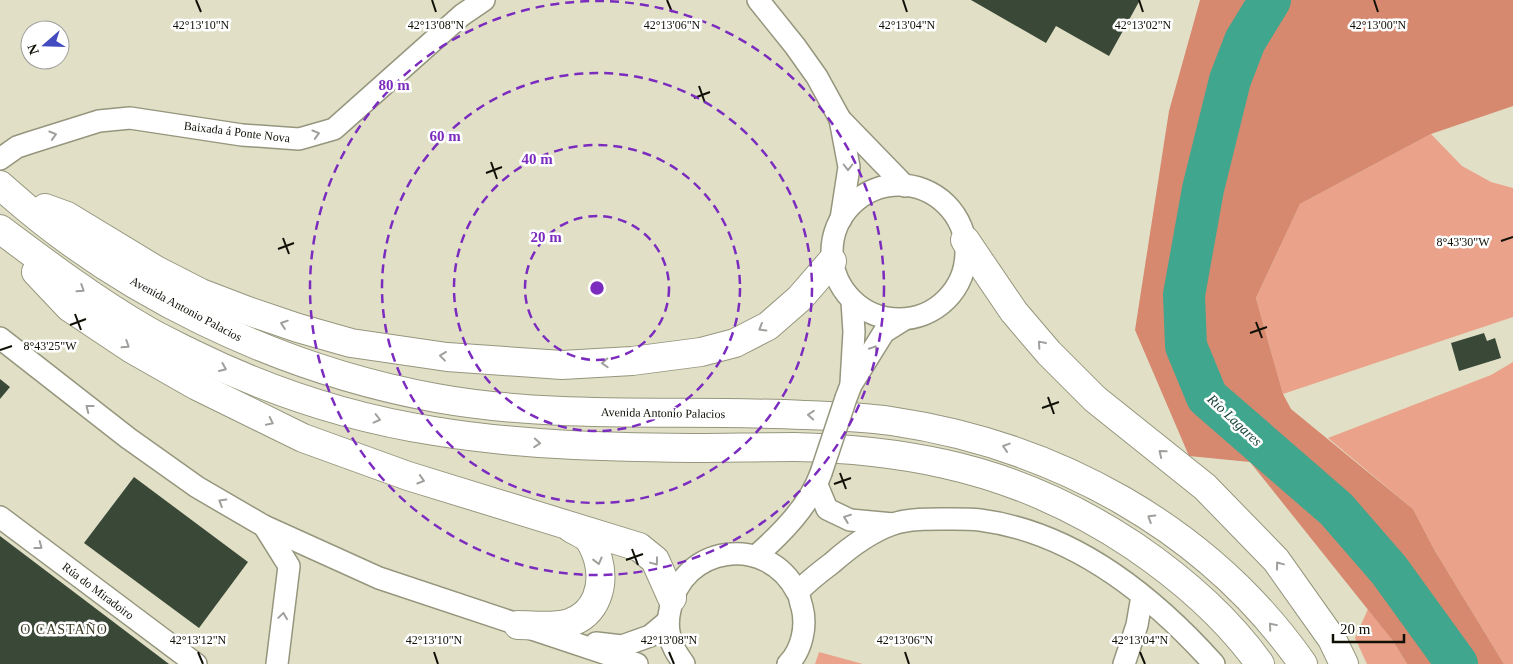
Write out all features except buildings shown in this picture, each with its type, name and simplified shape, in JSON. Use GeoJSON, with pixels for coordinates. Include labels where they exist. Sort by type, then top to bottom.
{"type":"FeatureCollection","features":[{"type":"Feature","properties":{"kind":"main road"},"geometry":{"type":"LineString","coordinates":[[6,190],[67,216],[156,270],[200,293],[298,328],[351,343],[447,357],[562,365],[632,361],[701,352],[735,343],[768,326],[800,298],[832,261]]}},
{"type":"Feature","properties":{"kind":"main road","name":"Avenida Antonio Palacios"},"geometry":{"type":"LineString","coordinates":[[6,190],[62,234],[114,271],[202,321],[280,355],[376,385],[438,398],[532,409],[666,414],[801,415],[889,421],[959,435],[1027,454],[1097,486],[1158,522],[1216,568],[1242,592],[1272,624],[1303,664]]}},
{"type":"Feature","properties":{"kind":"main road"},"geometry":{"type":"LineString","coordinates":[[0,230],[68,307],[132,349],[197,386],[303,438],[408,476],[639,547],[655,560],[670,609]]}},
{"type":"Feature","properties":{"kind":"main road"},"geometry":{"type":"LineString","coordinates":[[0,230],[76,286],[150,333],[211,363],[272,389],[351,413],[433,431],[565,446],[796,447],[878,453],[944,464],[998,478],[1053,500],[1089,518],[1156,561],[1224,621],[1260,664]]}},
{"type":"Feature","properties":{"kind":"main road"},"geometry":{"type":"LineString","coordinates":[[965,240],[1014,312],[1049,353],[1095,399],[1204,488],[1276,560],[1332,639],[1344,664]]}},
{"type":"Feature","properties":{"kind":"main road"},"geometry":{"type":"LineString","coordinates":[[518,624],[554,626],[568,623],[580,618],[591,608],[597,597],[601,582],[600,567],[594,546],[589,539],[568,526]]}},
{"type":"Feature","properties":{"kind":"street","name":"Baixada á Ponte Nova"},"geometry":{"type":"LineString","coordinates":[[4,156],[17,147],[29,143],[99,122],[130,118],[242,134],[299,139],[334,129],[462,15],[484,0]]}},
{"type":"Feature","properties":{"kind":"street"},"geometry":{"type":"LineString","coordinates":[[758,0],[817,77],[840,120],[905,186]]}},
{"type":"Feature","properties":{"kind":"street"},"geometry":{"type":"LineString","coordinates":[[840,120],[849,167],[840,219],[833,239],[832,261],[839,282],[852,301],[875,316],[903,320]]}},
{"type":"Feature","properties":{"kind":"street"},"geometry":{"type":"LineString","coordinates":[[756,556],[798,514],[819,479],[849,392],[884,332],[903,320],[930,312],[952,294],[964,268],[965,240],[961,226],[954,214],[940,200],[924,190],[905,186],[879,188],[857,200],[840,219]]}},
{"type":"Feature","properties":{"kind":"street"},"geometry":{"type":"LineString","coordinates":[[849,392],[854,332],[852,301]]}},
{"type":"Feature","properties":{"kind":"street"},"geometry":{"type":"LineString","coordinates":[[0,338],[151,455],[197,487],[264,526],[379,578],[637,664]]}},
{"type":"Feature","properties":{"kind":"street"},"geometry":{"type":"LineString","coordinates":[[819,479],[827,509],[850,520],[893,524],[928,518],[979,520],[1025,530],[1058,543],[1090,558],[1142,596],[1194,641],[1214,664]]}},
{"type":"Feature","properties":{"kind":"street","name":"Rúa do Miradoiro"},"geometry":{"type":"LineString","coordinates":[[0,517],[196,664]]}},
{"type":"Feature","properties":{"kind":"street"},"geometry":{"type":"LineString","coordinates":[[798,592],[805,584],[856,543],[893,524]]}},
{"type":"Feature","properties":{"kind":"street"},"geometry":{"type":"LineString","coordinates":[[264,526],[289,566],[276,664]]}},
{"type":"Feature","properties":{"kind":"street"},"geometry":{"type":"LineString","coordinates":[[289,566],[322,552]]}},
{"type":"Feature","properties":{"kind":"street"},"geometry":{"type":"LineString","coordinates":[[518,624],[595,643],[622,646],[650,636],[670,609],[682,579],[697,565],[715,556],[735,553],[756,556],[780,570],[798,592],[804,615],[802,638],[792,660],[788,664]]}},
{"type":"Feature","properties":{"kind":"street"},"geometry":{"type":"LineString","coordinates":[[1124,664],[1137,624],[1142,596]]}},
{"type":"Feature","properties":{"kind":"street"},"geometry":{"type":"LineString","coordinates":[[670,609],[673,647],[684,664]]}},
{"type":"Feature","properties":{"kind":"shaded area"},"geometry":{"type":"Polygon","coordinates":[[[1200,0],[1513,0],[1513,106],[1431,134],[1300,204],[1256,298],[1283,394],[1291,409],[1413,509],[1435,551],[1504,664],[1407,664],[1393,641],[1250,462],[1189,456],[1135,330],[1169,111],[1200,0]]]}},
{"type":"Feature","properties":{"kind":"shaded area"},"geometry":{"type":"Polygon","coordinates":[[[1431,134],[1462,166],[1491,182],[1513,188],[1513,317],[1283,394],[1256,298],[1300,204],[1431,134]]]}},
{"type":"Feature","properties":{"kind":"shaded area"},"geometry":{"type":"Polygon","coordinates":[[[1513,362],[1513,664],[1504,664],[1435,551],[1413,509],[1328,438],[1491,375],[1513,362]]]}},
{"type":"Feature","properties":{"kind":"shaded area"},"geometry":{"type":"Polygon","coordinates":[[[1368,609],[1393,641],[1407,664],[1367,664],[1355,638],[1368,609]]]}},
{"type":"Feature","properties":{"kind":"shaded area"},"geometry":{"type":"Polygon","coordinates":[[[819,652],[863,664],[815,664],[819,652]]]}},
{"type":"Feature","properties":{"kind":"waterway","name":"Río Lagares"},"geometry":{"type":"LineString","coordinates":[[1270,0],[1245,41],[1230,80],[1203,189],[1184,295],[1186,346],[1207,397],[1336,509],[1389,570],[1457,664]]}},
{"type":"Feature","properties":{"kind":"district","name":"O CASTAÑO"},"geometry":{"type":"Point","coordinates":[64,629]}}]}
